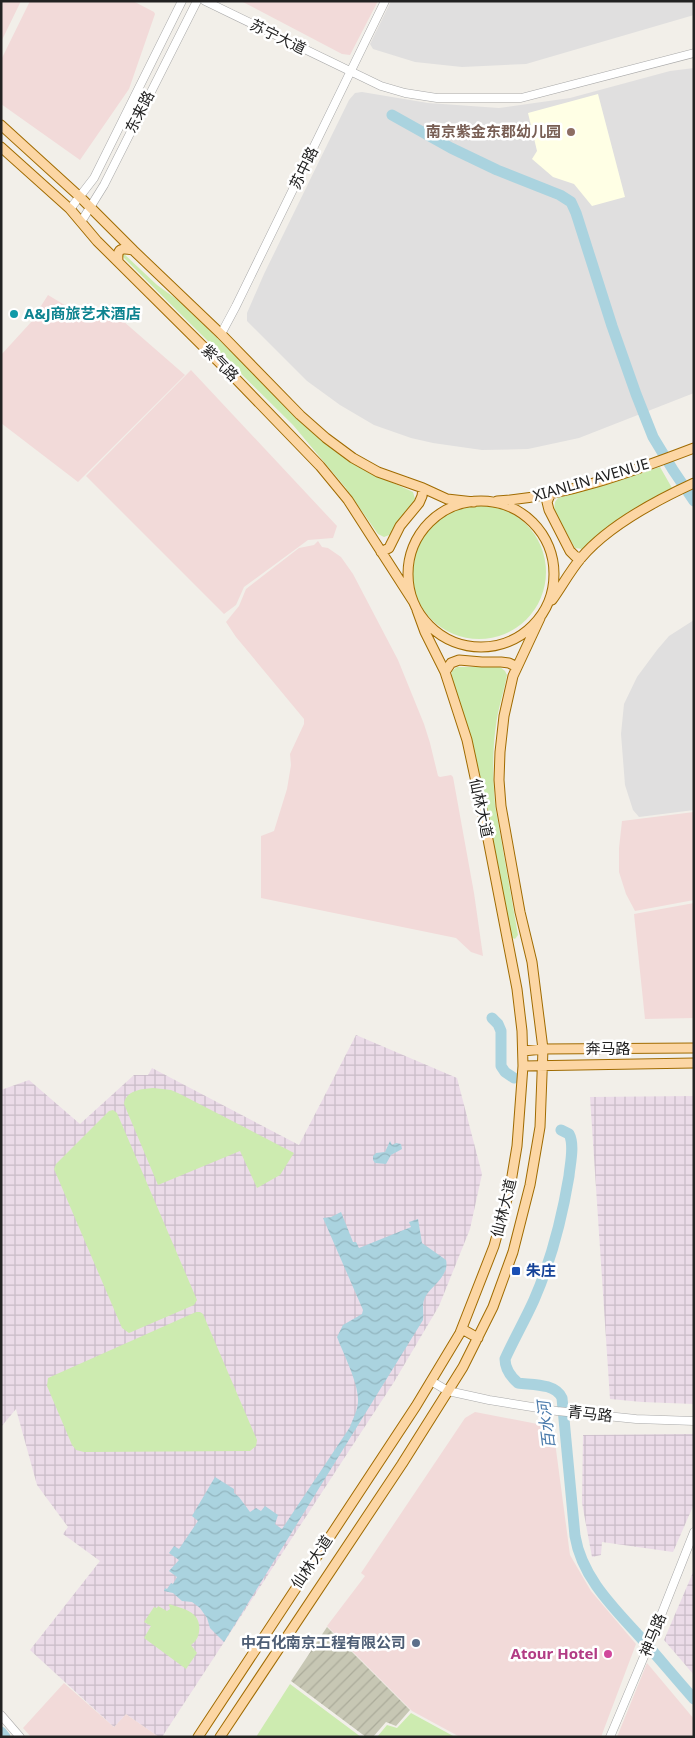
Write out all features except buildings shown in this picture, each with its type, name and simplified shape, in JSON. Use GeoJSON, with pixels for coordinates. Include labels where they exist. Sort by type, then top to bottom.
{"type":"FeatureCollection","features":[{"type":"Feature","properties":{"kind":"main road","name":"紫气路"},"geometry":{"type":"LineString","coordinates":[[1,125],[80,197],[326,438],[353,458],[378,472],[447,499],[474,502]]}},
{"type":"Feature","properties":{"kind":"main road","name":"紫气路"},"geometry":{"type":"LineString","coordinates":[[1,147],[70,209],[118,261],[236,378],[320,466],[348,500],[413,601]]}},
{"type":"Feature","properties":{"kind":"main road"},"geometry":{"type":"LineString","coordinates":[[24,167],[30,167],[34,164],[35,155]]}},
{"type":"Feature","properties":{"kind":"main road"},"geometry":{"type":"LineString","coordinates":[[118,261],[117,254],[120,250],[124,248],[133,250]]}},
{"type":"Feature","properties":{"kind":"main road","name":"XIANLIN AVENUE"},"geometry":{"type":"LineString","coordinates":[[486,502],[550,495],[656,462],[694,448]]}},
{"type":"Feature","properties":{"kind":"main road"},"geometry":{"type":"LineString","coordinates":[[546,608],[553,587],[552,554],[545,539],[532,522],[518,512],[499,504],[486,502],[474,502],[456,506],[437,516],[417,539],[411,553],[408,580],[413,601],[427,623],[450,640],[472,646],[493,646],[510,641],[528,630],[540,618],[581,558],[613,530],[644,509],[694,483]]}},
{"type":"Feature","properties":{"kind":"main road"},"geometry":{"type":"LineString","coordinates":[[381,552],[389,548],[400,526],[419,503],[423,488]]}},
{"type":"Feature","properties":{"kind":"main road"},"geometry":{"type":"LineString","coordinates":[[550,495],[547,502],[549,510],[570,551],[575,556],[581,558]]}},
{"type":"Feature","properties":{"kind":"main road","name":"仙林大道"},"geometry":{"type":"LineString","coordinates":[[198,1737],[431,1381],[462,1329],[494,1246],[510,1188],[517,1146],[523,1066],[517,989],[485,824],[466,740],[444,672],[425,632],[418,610]]}},
{"type":"Feature","properties":{"kind":"main road","name":"仙林大道"},"geometry":{"type":"LineString","coordinates":[[220,1737],[402,1464],[448,1391],[478,1338],[508,1269],[530,1185],[540,1127],[543,1049],[532,962],[513,876],[501,806],[499,780],[502,732],[511,684],[540,618]]}},
{"type":"Feature","properties":{"kind":"main road"},"geometry":{"type":"LineString","coordinates":[[444,672],[451,663],[459,660],[501,662],[517,667]]}},
{"type":"Feature","properties":{"kind":"main road","name":"奔马路"},"geometry":{"type":"LineString","coordinates":[[523,1051],[543,1049],[694,1048]]}},
{"type":"Feature","properties":{"kind":"main road","name":"奔马路"},"geometry":{"type":"LineString","coordinates":[[523,1066],[694,1063]]}},
{"type":"Feature","properties":{"kind":"main road"},"geometry":{"type":"LineString","coordinates":[[462,1329],[478,1338]]}},
{"type":"Feature","properties":{"kind":"street","name":"东来路"},"geometry":{"type":"LineString","coordinates":[[70,209],[98,170],[182,1]]}},
{"type":"Feature","properties":{"kind":"street","name":"东来路"},"geometry":{"type":"LineString","coordinates":[[81,222],[104,185],[197,1]]}},
{"type":"Feature","properties":{"kind":"street","name":"苏宁大道"},"geometry":{"type":"LineString","coordinates":[[205,1],[351,73],[381,86],[417,95],[460,98],[521,98],[694,53]]}},
{"type":"Feature","properties":{"kind":"street","name":"苏中路"},"geometry":{"type":"LineString","coordinates":[[221,334],[385,1]]}},
{"type":"Feature","properties":{"kind":"street","name":"青马路"},"geometry":{"type":"LineString","coordinates":[[431,1381],[448,1391],[557,1411],[636,1419],[694,1421]]}},
{"type":"Feature","properties":{"kind":"street","name":"神马路"},"geometry":{"type":"LineString","coordinates":[[610,1737],[694,1532]]}},
{"type":"Feature","properties":{"kind":"street"},"geometry":{"type":"LineString","coordinates":[[1,1715],[20,1737]]}},
{"type":"Feature","properties":{"kind":"shaded area"},"geometry":{"type":"Polygon","coordinates":[[[1,1],[21,1],[1,42],[1,1]]]}},
{"type":"Feature","properties":{"kind":"shaded area"},"geometry":{"type":"Polygon","coordinates":[[[30,1],[133,1],[155,14],[129,89],[80,160],[1,104],[1,60],[30,1]]]}},
{"type":"Feature","properties":{"kind":"shaded area"},"geometry":{"type":"Polygon","coordinates":[[[241,1],[378,1],[350,55],[342,54],[241,1]]]}},
{"type":"Feature","properties":{"kind":"shaded area"},"geometry":{"type":"Polygon","coordinates":[[[391,1],[694,1],[694,15],[526,64],[462,67],[415,62],[373,49],[370,44],[391,1]]]}},
{"type":"Feature","properties":{"kind":"shaded area"},"geometry":{"type":"Polygon","coordinates":[[[694,68],[694,393],[579,438],[528,449],[482,450],[433,443],[411,438],[374,425],[340,405],[307,381],[247,321],[247,313],[264,274],[349,100],[355,93],[362,92],[428,103],[499,108],[570,98],[670,71],[694,68]]]}},
{"type":"Feature","properties":{"kind":"shaded area","name":"南京紫金东郡幼儿园"},"geometry":{"type":"Polygon","coordinates":[[[598,94],[625,197],[592,206],[574,184],[553,177],[532,159],[537,151],[528,113],[598,94]]]}},
{"type":"Feature","properties":{"kind":"shaded area"},"geometry":{"type":"Polygon","coordinates":[[[48,295],[78,313],[87,303],[115,314],[185,375],[78,482],[1,423],[1,355],[33,320],[29,315],[41,306],[48,295]]]}},
{"type":"Feature","properties":{"kind":"shaded area"},"geometry":{"type":"Polygon","coordinates":[[[191,370],[337,526],[333,538],[308,540],[244,587],[236,605],[224,614],[86,476],[191,370]]]}},
{"type":"Feature","properties":{"kind":"shaded area"},"geometry":{"type":"Polygon","coordinates":[[[318,541],[322,547],[328,548],[341,557],[353,574],[398,660],[424,724],[438,776],[451,775],[453,777],[474,893],[483,956],[471,952],[456,938],[261,898],[261,836],[274,831],[287,789],[291,765],[290,754],[304,724],[304,719],[236,637],[226,622],[239,606],[246,589],[299,548],[314,545],[318,541]]]}},
{"type":"Feature","properties":{"kind":"shaded area"},"geometry":{"type":"Polygon","coordinates":[[[694,620],[694,810],[639,817],[633,810],[625,785],[621,734],[624,704],[637,677],[657,650],[669,636],[694,620]]]}},
{"type":"Feature","properties":{"kind":"shaded area"},"geometry":{"type":"Polygon","coordinates":[[[694,812],[694,900],[635,911],[626,894],[619,872],[622,821],[694,812]]]}},
{"type":"Feature","properties":{"kind":"shaded area"},"geometry":{"type":"Polygon","coordinates":[[[694,903],[694,1018],[645,1019],[634,914],[694,903]]]}},
{"type":"Feature","properties":{"kind":"shaded area"},"geometry":{"type":"Polygon","coordinates":[[[356,1035],[457,1078],[482,1174],[470,1229],[439,1306],[394,1382],[162,1737],[159,1737],[126,1714],[114,1727],[30,1650],[100,1561],[63,1534],[68,1527],[37,1485],[16,1409],[1,1427],[1,1090],[29,1080],[80,1124],[134,1075],[148,1075],[152,1068],[299,1145],[356,1035]]]}},
{"type":"Feature","properties":{"kind":"shaded area"},"geometry":{"type":"Polygon","coordinates":[[[694,1096],[694,1404],[610,1399],[590,1097],[694,1096]]]}},
{"type":"Feature","properties":{"kind":"shaded area"},"geometry":{"type":"Polygon","coordinates":[[[475,1412],[553,1427],[570,1555],[591,1591],[636,1644],[601,1737],[460,1737],[412,1711],[327,1626],[365,1576],[361,1573],[465,1418],[475,1412]]]}},
{"type":"Feature","properties":{"kind":"shaded area"},"geometry":{"type":"Polygon","coordinates":[[[694,1434],[694,1504],[673,1552],[602,1542],[601,1555],[592,1557],[582,1503],[583,1435],[694,1434]]]}},
{"type":"Feature","properties":{"kind":"shaded area"},"geometry":{"type":"Polygon","coordinates":[[[694,1570],[694,1675],[664,1640],[694,1570]]]}},
{"type":"Feature","properties":{"kind":"shaded area"},"geometry":{"type":"Polygon","coordinates":[[[327,1627],[410,1710],[396,1726],[386,1722],[373,1737],[366,1737],[291,1681],[327,1627]]]}},
{"type":"Feature","properties":{"kind":"shaded area"},"geometry":{"type":"Polygon","coordinates":[[[647,1663],[694,1719],[694,1737],[617,1737],[647,1663]]]}},
{"type":"Feature","properties":{"kind":"shaded area"},"geometry":{"type":"Polygon","coordinates":[[[64,1683],[114,1727],[126,1714],[159,1737],[31,1737],[23,1728],[64,1683]]]}},
{"type":"Feature","properties":{"kind":"green space"},"geometry":{"type":"Polygon","coordinates":[[[121,253],[157,285],[179,301],[323,441],[365,470],[413,492],[415,499],[413,504],[392,534],[384,537],[378,534],[345,487],[293,425],[121,253]]]}},
{"type":"Feature","properties":{"kind":"green space"},"geometry":{"type":"Polygon","coordinates":[[[660,467],[672,488],[648,501],[604,531],[583,549],[575,548],[554,510],[555,502],[558,498],[660,467]]]}},
{"type":"Feature","properties":{"kind":"green space"},"geometry":{"type":"Polygon","coordinates":[[[479,505],[505,510],[526,525],[541,546],[546,572],[541,598],[526,619],[505,634],[479,639],[453,634],[432,619],[417,598],[412,572],[417,546],[432,525],[453,510],[479,505]]]}},
{"type":"Feature","properties":{"kind":"green space"},"geometry":{"type":"Polygon","coordinates":[[[457,667],[500,667],[507,675],[496,725],[493,775],[495,805],[518,935],[515,939],[510,937],[480,773],[451,678],[452,671],[457,667]]]}},
{"type":"Feature","properties":{"kind":"green space"},"geometry":{"type":"Polygon","coordinates":[[[153,1088],[171,1090],[180,1094],[294,1153],[280,1175],[257,1188],[240,1151],[158,1185],[124,1104],[125,1099],[131,1093],[153,1088]]]}},
{"type":"Feature","properties":{"kind":"green space"},"geometry":{"type":"Polygon","coordinates":[[[113,1110],[117,1113],[197,1300],[194,1305],[129,1333],[122,1328],[54,1169],[56,1164],[109,1111],[113,1110]]]}},
{"type":"Feature","properties":{"kind":"green space"},"geometry":{"type":"Polygon","coordinates":[[[196,1312],[203,1314],[257,1440],[256,1446],[250,1451],[84,1452],[76,1450],[72,1445],[47,1386],[48,1378],[196,1312]]]}},
{"type":"Feature","properties":{"kind":"green space"},"geometry":{"type":"Polygon","coordinates":[[[169,1604],[191,1612],[198,1620],[199,1632],[191,1645],[197,1653],[186,1669],[144,1638],[151,1626],[144,1622],[154,1607],[157,1608],[158,1606],[167,1611],[170,1609],[169,1604]]]}},
{"type":"Feature","properties":{"kind":"green space"},"geometry":{"type":"Polygon","coordinates":[[[290,1684],[361,1737],[256,1737],[290,1684]]]}},
{"type":"Feature","properties":{"kind":"green space"},"geometry":{"type":"Polygon","coordinates":[[[411,1713],[455,1737],[377,1737],[387,1725],[397,1728],[411,1713]]]}},
{"type":"Feature","properties":{"kind":"water"},"geometry":{"type":"Polygon","coordinates":[[[390,1141],[392,1145],[396,1143],[401,1144],[402,1149],[391,1155],[386,1164],[375,1163],[373,1156],[376,1153],[385,1152],[390,1141]]]}},
{"type":"Feature","properties":{"kind":"water"},"geometry":{"type":"Polygon","coordinates":[[[341,1212],[353,1242],[356,1242],[359,1248],[411,1227],[409,1222],[418,1219],[422,1243],[446,1260],[445,1272],[424,1300],[423,1320],[224,1642],[210,1628],[207,1618],[200,1608],[192,1602],[182,1601],[173,1593],[164,1591],[171,1583],[173,1584],[177,1577],[169,1571],[179,1560],[169,1553],[174,1546],[179,1549],[198,1521],[192,1516],[215,1477],[234,1489],[234,1493],[250,1512],[256,1508],[261,1511],[265,1506],[278,1515],[275,1524],[282,1529],[350,1427],[357,1408],[358,1394],[337,1337],[343,1325],[362,1314],[363,1310],[323,1218],[331,1217],[341,1212]]]}},
{"type":"Feature","properties":{"kind":"waterway"},"geometry":{"type":"LineString","coordinates":[[392,115],[451,148],[497,170],[560,195],[571,202],[612,326],[653,437],[694,501]]}},
{"type":"Feature","properties":{"kind":"waterway","name":"百水河"},"geometry":{"type":"LineString","coordinates":[[492,1018],[498,1024],[501,1031],[501,1066],[505,1072],[514,1078]]}},
{"type":"Feature","properties":{"kind":"waterway","name":"百水河"},"geometry":{"type":"LineString","coordinates":[[561,1130],[569,1134],[572,1149],[563,1208],[551,1255],[531,1307],[505,1359],[506,1366],[518,1383],[549,1387],[559,1393],[562,1398],[575,1536],[584,1565],[600,1592],[694,1699]]}},
{"type":"Feature","properties":{"kind":"waterway"},"geometry":{"type":"LineString","coordinates":[[1,1732],[5,1737]]}},
{"type":"Feature","properties":{"kind":"place","name":"南京紫金东郡幼儿园"},"geometry":{"type":"Point","coordinates":[571,132]}},
{"type":"Feature","properties":{"kind":"place","name":"A&J商旅艺术酒店"},"geometry":{"type":"Point","coordinates":[14,314]}},
{"type":"Feature","properties":{"kind":"place","name":"朱庄"},"geometry":{"type":"Point","coordinates":[516,1271]}},
{"type":"Feature","properties":{"kind":"place","name":"中石化南京工程有限公司"},"geometry":{"type":"Point","coordinates":[416,1643]}},
{"type":"Feature","properties":{"kind":"place","name":"Atour Hotel"},"geometry":{"type":"Point","coordinates":[608,1654]}}]}
